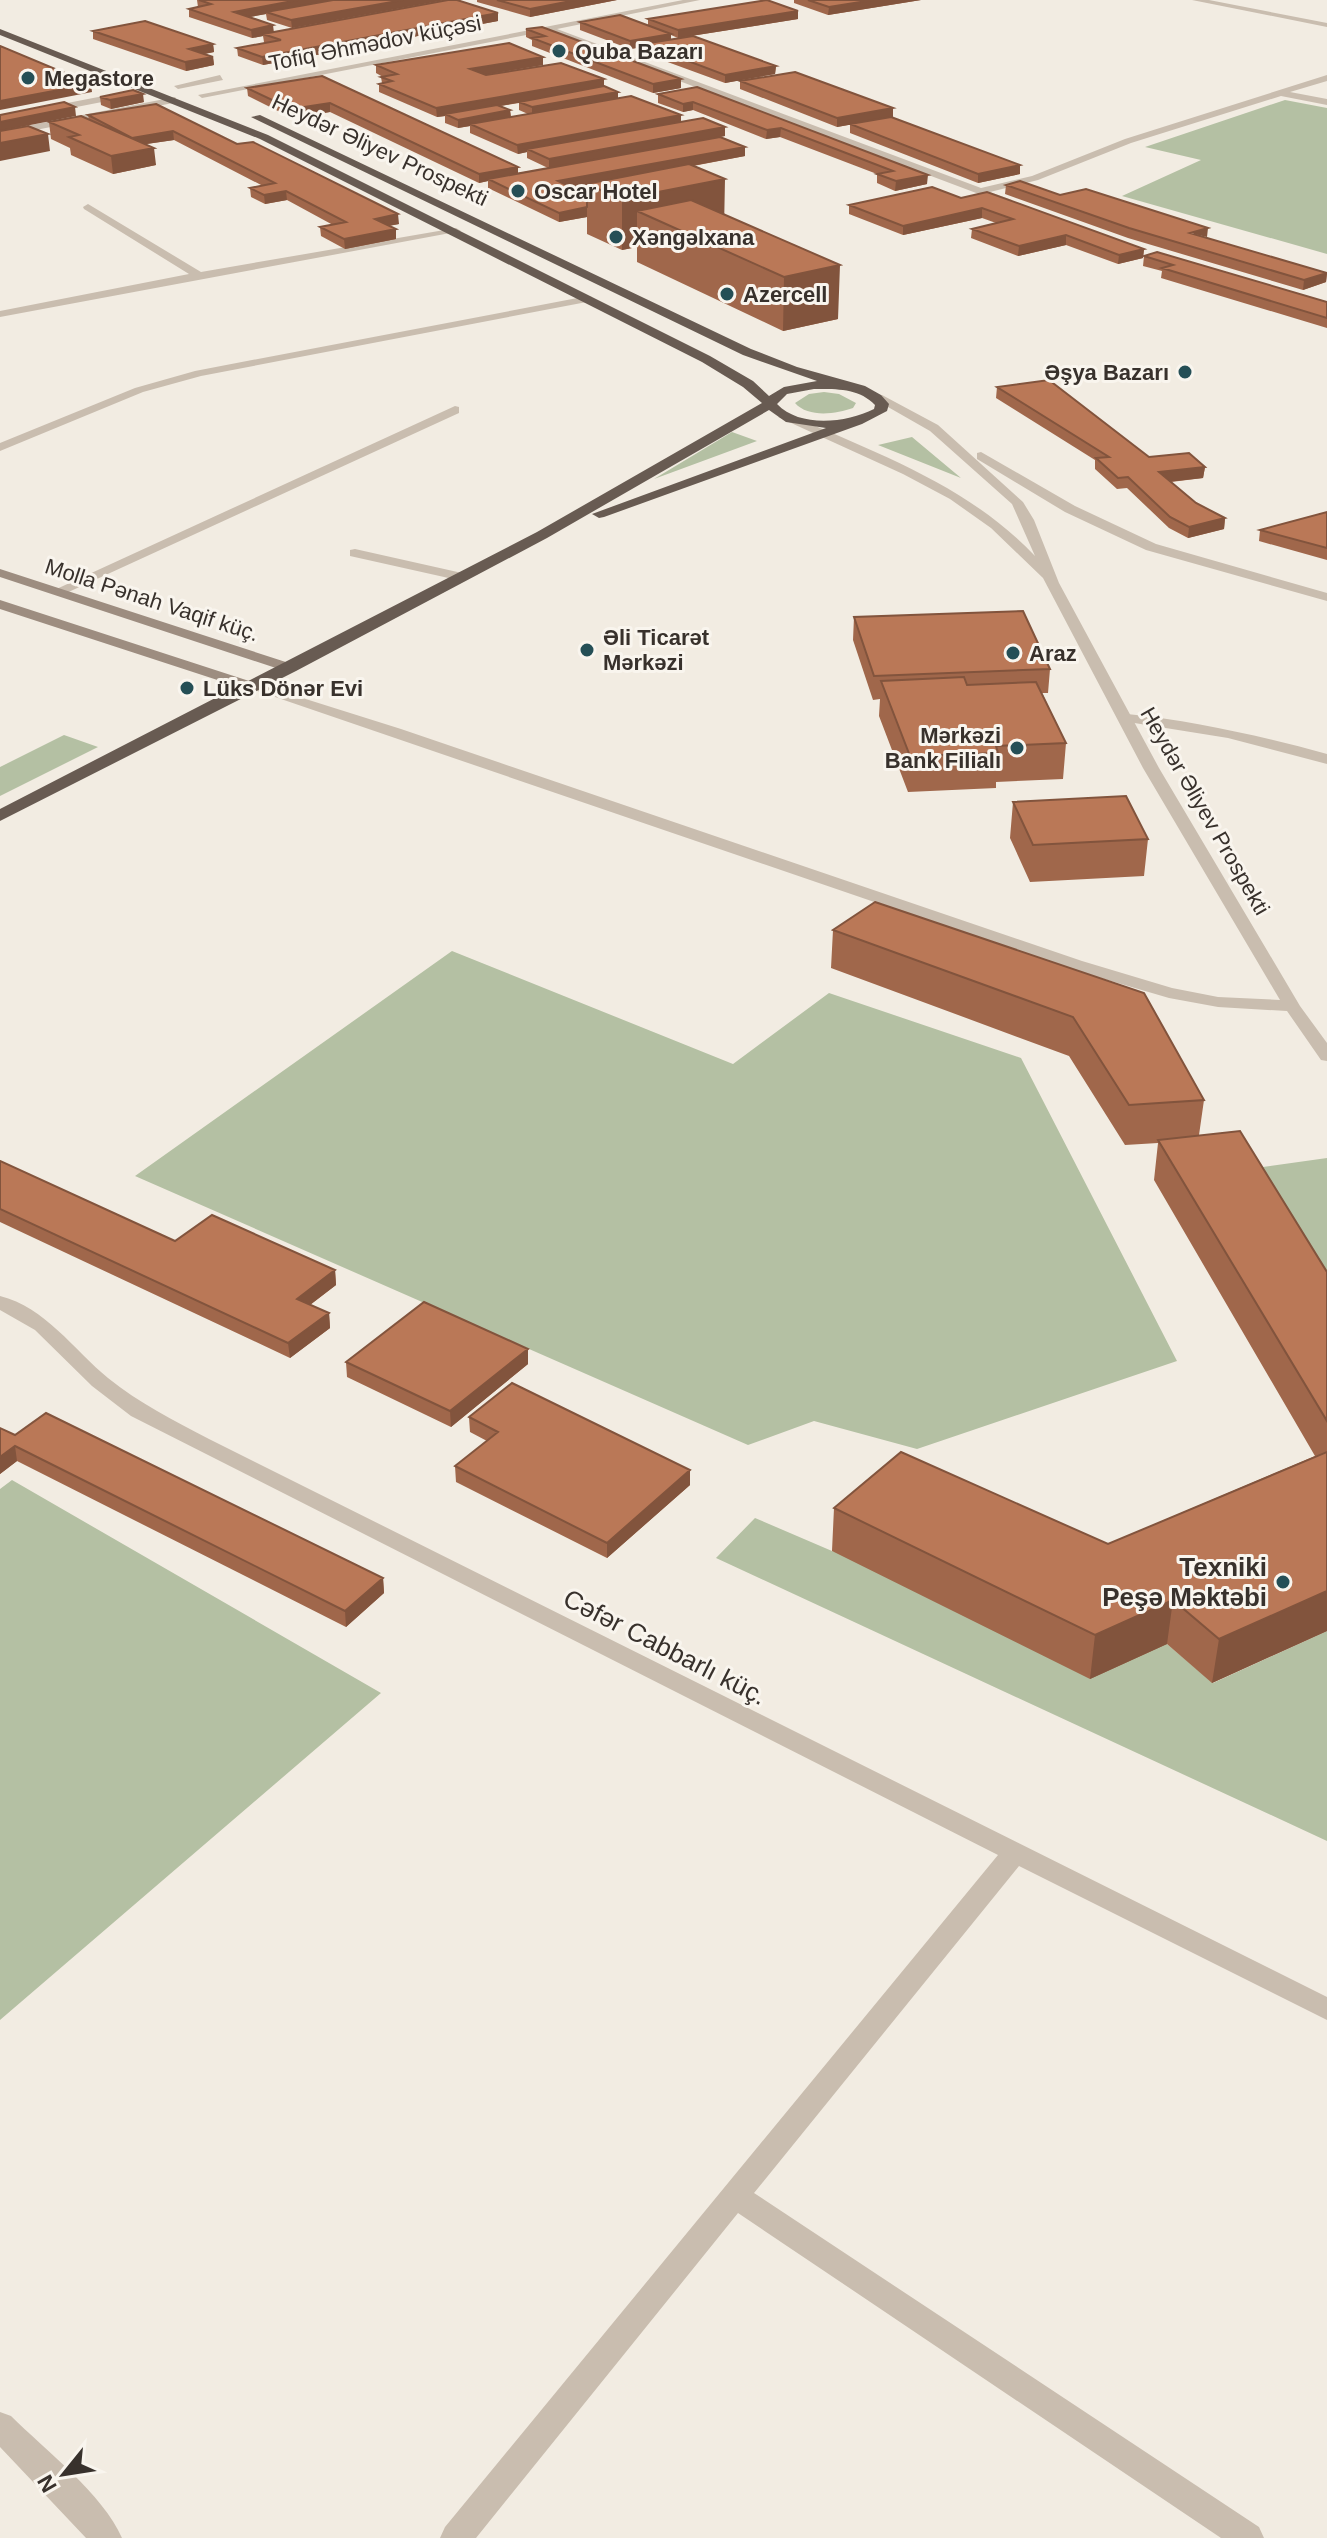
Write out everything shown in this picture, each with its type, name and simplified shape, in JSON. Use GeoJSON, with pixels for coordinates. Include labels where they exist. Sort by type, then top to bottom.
{"type":"FeatureCollection","features":[{"type":"Feature","properties":{"kind":"highway","name":"Heydər Əliyev Prospekti"},"geometry":{"type":"LineString","coordinates":[[0,32],[264,137],[456,231],[718,366],[748,384],[784,417]]}},
{"type":"Feature","properties":{"kind":"highway"},"geometry":{"type":"LineString","coordinates":[[164,80],[228,105]]}},
{"type":"Feature","properties":{"kind":"highway","name":"Heydər Əliyev Prospekti"},"geometry":{"type":"LineString","coordinates":[[241,111],[476,219],[747,352],[793,370],[872,394]]}},
{"type":"Feature","properties":{"kind":"highway"},"geometry":{"type":"LineString","coordinates":[[0,816],[542,535],[770,404],[772,397],[781,391],[833,385],[872,394],[882,404],[880,411],[857,421],[542,535]]}},
{"type":"Feature","properties":{"kind":"highway"},"geometry":{"type":"LineString","coordinates":[[784,417],[819,424],[857,421]]}},
{"type":"Feature","properties":{"kind":"main road","name":"Molla Pənah Vaqif küç."},"geometry":{"type":"LineString","coordinates":[[0,573],[290,668]]}},
{"type":"Feature","properties":{"kind":"main road","name":"Molla Pənah Vaqif küç."},"geometry":{"type":"LineString","coordinates":[[0,604],[253,687]]}},
{"type":"Feature","properties":{"kind":"street","name":"Tofiq Əhmədov küçəsi"},"geometry":{"type":"LineString","coordinates":[[480,30],[641,0]]}},
{"type":"Feature","properties":{"kind":"street","name":"Tofiq Əhmədov küçəsi"},"geometry":{"type":"LineString","coordinates":[[202,95],[696,0]]}},
{"type":"Feature","properties":{"kind":"street"},"geometry":{"type":"LineString","coordinates":[[1196,0],[1327,25]]}},
{"type":"Feature","properties":{"kind":"street"},"geometry":{"type":"LineString","coordinates":[[546,28],[1023,208]]}},
{"type":"Feature","properties":{"kind":"street"},"geometry":{"type":"LineString","coordinates":[[178,86],[224,77]]}},
{"type":"Feature","properties":{"kind":"street"},"geometry":{"type":"LineString","coordinates":[[978,192],[1035,178],[1128,141],[1327,78]]}},
{"type":"Feature","properties":{"kind":"street"},"geometry":{"type":"LineString","coordinates":[[0,119],[150,90]]}},
{"type":"Feature","properties":{"kind":"street"},"geometry":{"type":"LineString","coordinates":[[1283,94],[1327,102]]}},
{"type":"Feature","properties":{"kind":"street"},"geometry":{"type":"LineString","coordinates":[[0,134],[175,100]]}},
{"type":"Feature","properties":{"kind":"street"},"geometry":{"type":"LineString","coordinates":[[81,103],[106,114]]}},
{"type":"Feature","properties":{"kind":"street"},"geometry":{"type":"LineString","coordinates":[[88,207],[199,275]]}},
{"type":"Feature","properties":{"kind":"street"},"geometry":{"type":"LineString","coordinates":[[0,314],[199,275],[456,231]]}},
{"type":"Feature","properties":{"kind":"street"},"geometry":{"type":"LineString","coordinates":[[0,447],[139,390],[199,373],[588,299]]}},
{"type":"Feature","properties":{"kind":"street"},"geometry":{"type":"LineString","coordinates":[[13,301],[25,308]]}},
{"type":"Feature","properties":{"kind":"street","name":"Heydər Əliyev Prospekti"},"geometry":{"type":"LineString","coordinates":[[872,394],[934,428],[1017,502],[1028,520],[1052,583],[1127,718],[1151,768],[1292,1006],[1327,1056]]}},
{"type":"Feature","properties":{"kind":"street"},"geometry":{"type":"LineString","coordinates":[[57,592],[455,410]]}},
{"type":"Feature","properties":{"kind":"street","name":"Heydər Əliyev Prospekti"},"geometry":{"type":"LineString","coordinates":[[784,417],[933,486],[976,510],[998,527],[1052,583]]}},
{"type":"Feature","properties":{"kind":"street"},"geometry":{"type":"LineString","coordinates":[[934,428],[1070,509],[1151,547],[1327,597]]}},
{"type":"Feature","properties":{"kind":"street"},"geometry":{"type":"LineString","coordinates":[[355,553],[462,577]]}},
{"type":"Feature","properties":{"kind":"street"},"geometry":{"type":"LineString","coordinates":[[253,687],[396,732],[1089,969],[1218,1002],[1292,1006]]}},
{"type":"Feature","properties":{"kind":"street"},"geometry":{"type":"LineString","coordinates":[[1127,718],[1185,723],[1327,759]]}},
{"type":"Feature","properties":{"kind":"street","name":"Cəfər Cabbarlı küç."},"geometry":{"type":"LineString","coordinates":[[0,1302],[42,1326],[99,1381],[139,1411],[1327,2009]]}},
{"type":"Feature","properties":{"kind":"street"},"geometry":{"type":"LineString","coordinates":[[456,2538],[1014,1854]]}},
{"type":"Feature","properties":{"kind":"street"},"geometry":{"type":"LineString","coordinates":[[737,2197],[1248,2538]]}},
{"type":"Feature","properties":{"kind":"street"},"geometry":{"type":"LineString","coordinates":[[0,2426],[80,2506],[106,2538]]}},
{"type":"Feature","properties":{"kind":"green space"},"geometry":{"type":"Polygon","coordinates":[[[1285,100],[1327,108],[1327,254],[1122,196],[1201,160],[1145,147],[1285,100]]]}},
{"type":"Feature","properties":{"kind":"green space"},"geometry":{"type":"Polygon","coordinates":[[[809,394],[839,394],[856,403],[846,410],[815,413],[795,403],[809,394]]]}},
{"type":"Feature","properties":{"kind":"green space"},"geometry":{"type":"Polygon","coordinates":[[[732,432],[757,441],[654,479],[732,432]]]}},
{"type":"Feature","properties":{"kind":"green space"},"geometry":{"type":"Polygon","coordinates":[[[912,437],[961,478],[878,445],[912,437]]]}},
{"type":"Feature","properties":{"kind":"green space"},"geometry":{"type":"Polygon","coordinates":[[[64,735],[98,747],[0,796],[0,767],[64,735]]]}},
{"type":"Feature","properties":{"kind":"green space"},"geometry":{"type":"Polygon","coordinates":[[[452,951],[733,1064],[829,993],[1021,1058],[1177,1361],[917,1449],[814,1421],[748,1445],[135,1176],[452,951]]]}},
{"type":"Feature","properties":{"kind":"green space"},"geometry":{"type":"Polygon","coordinates":[[[1327,1158],[1327,1325],[1234,1171],[1327,1158]]]}},
{"type":"Feature","properties":{"kind":"green space"},"geometry":{"type":"Polygon","coordinates":[[[12,1480],[381,1693],[0,2020],[0,1489],[12,1480]]]}},
{"type":"Feature","properties":{"kind":"green space"},"geometry":{"type":"Polygon","coordinates":[[[755,1518],[832,1551],[1167,1644],[1213,1683],[1327,1631],[1327,1841],[716,1558],[755,1518]]]}},
{"type":"Feature","properties":{"kind":"building"},"geometry":{"type":"Polygon","coordinates":[[[199,0],[298,0],[234,12],[273,25],[251,30],[189,9],[211,4],[199,0]]]}},
{"type":"Feature","properties":{"kind":"building"},"geometry":{"type":"Polygon","coordinates":[[[333,0],[403,0],[291,20],[266,12],[333,0]]]}},
{"type":"Feature","properties":{"kind":"building"},"geometry":{"type":"Polygon","coordinates":[[[448,0],[498,13],[262,57],[237,48],[281,40],[263,34],[448,0]]]}},
{"type":"Feature","properties":{"kind":"building"},"geometry":{"type":"Polygon","coordinates":[[[497,0],[576,0],[530,9],[497,0]]]}},
{"type":"Feature","properties":{"kind":"building"},"geometry":{"type":"Polygon","coordinates":[[[767,0],[798,11],[678,30],[648,19],[767,0]]]}},
{"type":"Feature","properties":{"kind":"building"},"geometry":{"type":"Polygon","coordinates":[[[808,0],[873,0],[829,7],[808,0]]]}},
{"type":"Feature","properties":{"kind":"building"},"geometry":{"type":"Polygon","coordinates":[[[620,15],[671,34],[630,41],[580,22],[620,15]]]}},
{"type":"Feature","properties":{"kind":"building"},"geometry":{"type":"Polygon","coordinates":[[[145,21],[213,44],[189,49],[213,57],[185,62],[93,31],[145,21]]]}},
{"type":"Feature","properties":{"kind":"building"},"geometry":{"type":"Polygon","coordinates":[[[542,27],[681,79],[653,84],[532,38],[545,36],[526,29],[542,27]]]}},
{"type":"Feature","properties":{"kind":"building"},"geometry":{"type":"Polygon","coordinates":[[[693,36],[776,66],[725,75],[643,44],[693,36]]]}},
{"type":"Feature","properties":{"kind":"building"},"geometry":{"type":"Polygon","coordinates":[[[509,43],[543,57],[470,69],[486,75],[561,63],[604,79],[436,108],[379,84],[392,81],[381,77],[397,74],[376,65],[509,43]]]}},
{"type":"Feature","properties":{"kind":"building","name":"Megastore"},"geometry":{"type":"Polygon","coordinates":[[[0,46],[91,84],[0,101],[0,46]]]}},
{"type":"Feature","properties":{"kind":"building"},"geometry":{"type":"Polygon","coordinates":[[[795,72],[893,108],[837,118],[740,81],[795,72]]]}},
{"type":"Feature","properties":{"kind":"building"},"geometry":{"type":"Polygon","coordinates":[[[322,76],[518,167],[479,174],[330,103],[291,109],[247,88],[322,76]]]}},
{"type":"Feature","properties":{"kind":"building"},"geometry":{"type":"Polygon","coordinates":[[[604,86],[618,92],[532,107],[519,102],[604,86]]]}},
{"type":"Feature","properties":{"kind":"building"},"geometry":{"type":"Polygon","coordinates":[[[697,87],[928,175],[896,181],[877,174],[893,171],[781,128],[767,130],[693,102],[683,104],[658,94],[697,87]]]}},
{"type":"Feature","properties":{"kind":"building"},"geometry":{"type":"Polygon","coordinates":[[[133,90],[143,94],[110,100],[100,97],[133,90]]]}},
{"type":"Feature","properties":{"kind":"building"},"geometry":{"type":"Polygon","coordinates":[[[631,96],[681,115],[517,145],[470,124],[631,96]]]}},
{"type":"Feature","properties":{"kind":"building"},"geometry":{"type":"Polygon","coordinates":[[[64,102],[75,107],[0,122],[0,115],[64,102]]]}},
{"type":"Feature","properties":{"kind":"building"},"geometry":{"type":"Polygon","coordinates":[[[156,104],[237,144],[253,142],[398,214],[375,219],[396,229],[344,239],[320,227],[346,222],[286,191],[264,195],[250,188],[275,183],[173,131],[132,138],[88,115],[156,104]]]}},
{"type":"Feature","properties":{"kind":"building"},"geometry":{"type":"Polygon","coordinates":[[[497,105],[510,110],[458,120],[445,114],[497,105]]]}},
{"type":"Feature","properties":{"kind":"building"},"geometry":{"type":"Polygon","coordinates":[[[81,116],[154,148],[111,156],[69,137],[79,135],[49,122],[81,116]]]}},
{"type":"Feature","properties":{"kind":"building"},"geometry":{"type":"Polygon","coordinates":[[[891,117],[1020,165],[978,174],[850,124],[891,117]]]}},
{"type":"Feature","properties":{"kind":"building"},"geometry":{"type":"Polygon","coordinates":[[[703,118],[725,127],[549,159],[527,149],[703,118]]]}},
{"type":"Feature","properties":{"kind":"building"},"geometry":{"type":"Polygon","coordinates":[[[28,126],[48,134],[0,143],[0,131],[28,126]]]}},
{"type":"Feature","properties":{"kind":"building"},"geometry":{"type":"Polygon","coordinates":[[[720,137],[745,147],[558,181],[587,195],[587,207],[559,213],[488,179],[720,137]]]}},
{"type":"Feature","properties":{"kind":"building"},"geometry":{"type":"Polygon","coordinates":[[[689,164],[725,179],[622,199],[586,184],[689,164]]]}},
{"type":"Feature","properties":{"kind":"building"},"geometry":{"type":"Polygon","coordinates":[[[1020,181],[1060,195],[1086,189],[1208,228],[1190,233],[1327,273],[1304,280],[1129,228],[1006,185],[1020,181]]]}},
{"type":"Feature","properties":{"kind":"building"},"geometry":{"type":"Polygon","coordinates":[[[932,187],[961,198],[987,192],[1144,249],[1119,255],[1066,235],[1019,246],[972,229],[1013,219],[982,208],[903,226],[849,205],[932,187]]]}},
{"type":"Feature","properties":{"kind":"building"},"geometry":{"type":"Polygon","coordinates":[[[691,200],[840,265],[784,277],[637,211],[691,200]]]}},
{"type":"Feature","properties":{"kind":"building"},"geometry":{"type":"Polygon","coordinates":[[[1157,252],[1327,302],[1327,318],[1162,268],[1173,265],[1144,256],[1157,252]]]}},
{"type":"Feature","properties":{"kind":"building"},"geometry":{"type":"Polygon","coordinates":[[[1049,380],[1149,457],[1189,453],[1205,467],[1159,472],[1196,503],[1225,518],[1189,527],[1170,517],[1128,477],[1118,478],[1096,458],[1109,457],[997,387],[1049,380]]]}},
{"type":"Feature","properties":{"kind":"building"},"geometry":{"type":"Polygon","coordinates":[[[1327,512],[1327,548],[1260,530],[1327,512]]]}},
{"type":"Feature","properties":{"kind":"building"},"geometry":{"type":"Polygon","coordinates":[[[1023,611],[1050,669],[874,676],[854,617],[1023,611]]]}},
{"type":"Feature","properties":{"kind":"building"},"geometry":{"type":"Polygon","coordinates":[[[964,677],[967,685],[1036,682],[1066,743],[996,746],[998,753],[910,756],[881,681],[964,677]]]}},
{"type":"Feature","properties":{"kind":"building"},"geometry":{"type":"Polygon","coordinates":[[[1126,796],[1148,839],[1033,845],[1013,802],[1126,796]]]}},
{"type":"Feature","properties":{"kind":"building"},"geometry":{"type":"Polygon","coordinates":[[[875,902],[1144,993],[1204,1100],[1129,1105],[1073,1017],[833,930],[875,902]]]}},
{"type":"Feature","properties":{"kind":"building"},"geometry":{"type":"Polygon","coordinates":[[[1240,1131],[1327,1272],[1327,1421],[1158,1140],[1240,1131]]]}},
{"type":"Feature","properties":{"kind":"building"},"geometry":{"type":"Polygon","coordinates":[[[0,1161],[175,1241],[212,1215],[335,1270],[297,1299],[329,1313],[288,1343],[0,1209],[0,1161]]]}},
{"type":"Feature","properties":{"kind":"building"},"geometry":{"type":"Polygon","coordinates":[[[424,1302],[528,1349],[450,1411],[346,1362],[424,1302]]]}},
{"type":"Feature","properties":{"kind":"building"},"geometry":{"type":"Polygon","coordinates":[[[512,1383],[690,1470],[607,1543],[455,1466],[498,1432],[469,1417],[512,1383]]]}},
{"type":"Feature","properties":{"kind":"building"},"geometry":{"type":"Polygon","coordinates":[[[46,1413],[383,1578],[345,1611],[15,1446],[0,1457],[0,1428],[15,1435],[46,1413]]]}},
{"type":"Feature","properties":{"kind":"building"},"geometry":{"type":"Polygon","coordinates":[[[901,1452],[1108,1544],[1327,1452],[1327,1591],[1219,1639],[1173,1600],[1095,1635],[834,1508],[901,1452]]]}},
{"type":"Feature","properties":{"kind":"place","name":"Quba Bazarı"},"geometry":{"type":"Point","coordinates":[559,51]}},
{"type":"Feature","properties":{"kind":"place","name":"Megastore"},"geometry":{"type":"Point","coordinates":[28,78]}},
{"type":"Feature","properties":{"kind":"place","name":"Oscar Hotel"},"geometry":{"type":"Point","coordinates":[518,191]}},
{"type":"Feature","properties":{"kind":"place","name":"Xəngəlxana"},"geometry":{"type":"Point","coordinates":[616,237]}},
{"type":"Feature","properties":{"kind":"place","name":"Azercell"},"geometry":{"type":"Point","coordinates":[727,294]}},
{"type":"Feature","properties":{"kind":"place","name":"Əşya Bazarı"},"geometry":{"type":"Point","coordinates":[1185,372]}},
{"type":"Feature","properties":{"kind":"place","name":"Əli Ticarət Mərkəzi"},"geometry":{"type":"Point","coordinates":[587,650]}},
{"type":"Feature","properties":{"kind":"place","name":"Araz"},"geometry":{"type":"Point","coordinates":[1013,653]}},
{"type":"Feature","properties":{"kind":"place","name":"Lüks Dönər Evi"},"geometry":{"type":"Point","coordinates":[187,688]}},
{"type":"Feature","properties":{"kind":"place","name":"Mərkəzi Bank Filialı"},"geometry":{"type":"Point","coordinates":[1017,748]}},
{"type":"Feature","properties":{"kind":"place","name":"Texniki Peşə Məktəbi"},"geometry":{"type":"Point","coordinates":[1283,1582]}}]}
